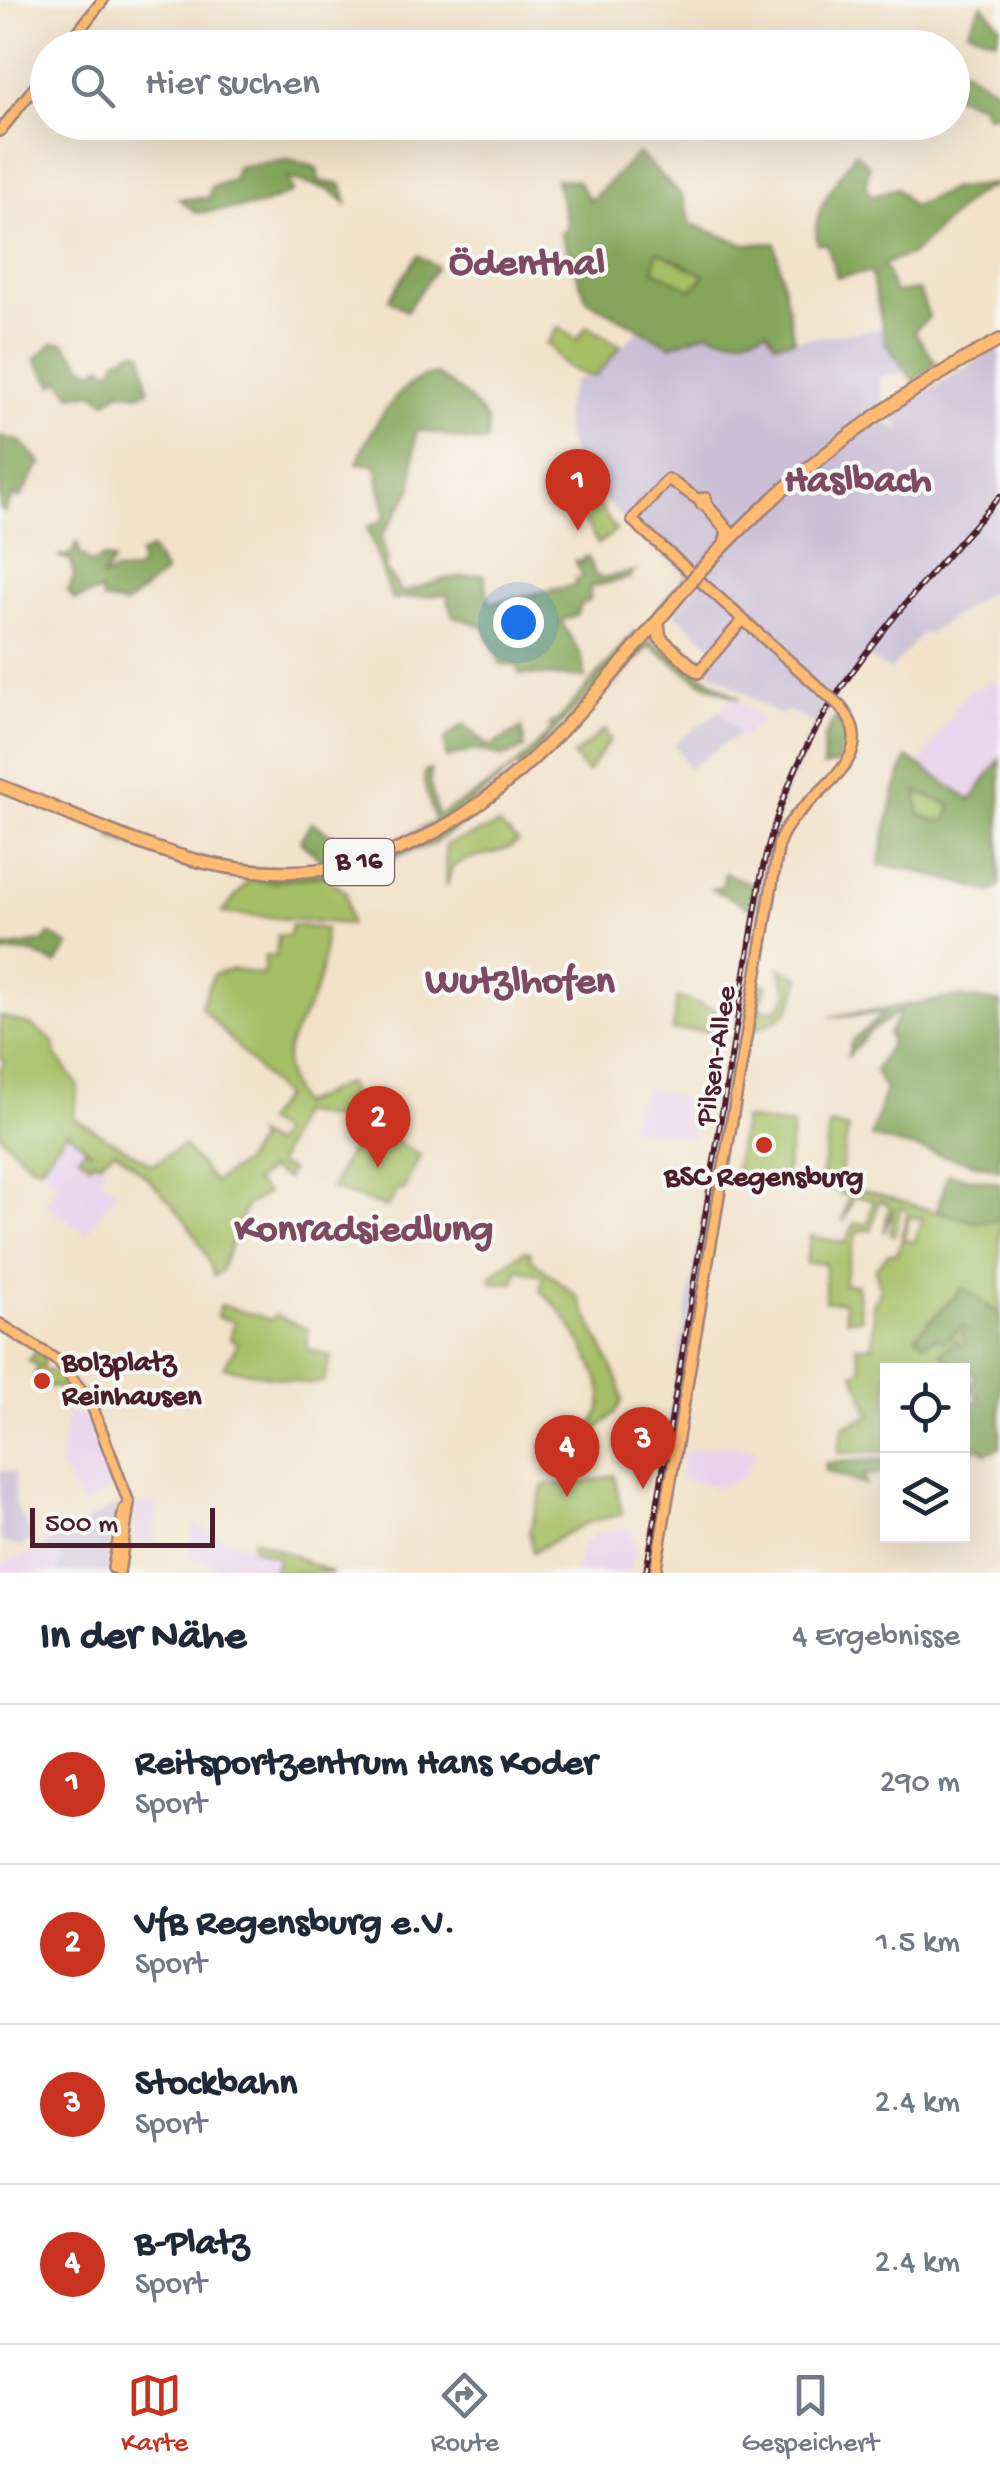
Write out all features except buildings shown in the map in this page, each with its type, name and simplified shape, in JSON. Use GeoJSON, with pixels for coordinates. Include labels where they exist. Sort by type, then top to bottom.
{"type":"FeatureCollection","features":[{"type":"Feature","properties":{"kind":"highway","name":"B 16"},"geometry":{"type":"LineString","coordinates":[[0,778],[54,807],[110,830],[170,852],[234,868],[330,868],[371,859],[422,840],[461,819],[518,776],[755,515],[877,414],[1000,340]]}},
{"type":"Feature","properties":{"kind":"highway"},"geometry":{"type":"LineString","coordinates":[[703,502],[729,534],[725,544]]}},
{"type":"Feature","properties":{"kind":"highway","name":"B 16"},"geometry":{"type":"LineString","coordinates":[[721,522],[734,526],[755,515]]}},
{"type":"Feature","properties":{"kind":"highway"},"geometry":{"type":"LineString","coordinates":[[663,615],[657,633],[698,672]]}},
{"type":"Feature","properties":{"kind":"highway"},"geometry":{"type":"LineString","coordinates":[[638,644],[655,640],[670,648]]}},
{"type":"Feature","properties":{"kind":"highway"},"geometry":{"type":"LineString","coordinates":[[0,789],[54,807]]}},
{"type":"Feature","properties":{"kind":"main road"},"geometry":{"type":"LineString","coordinates":[[79,30],[102,0]]}},
{"type":"Feature","properties":{"kind":"main road"},"geometry":{"type":"LineString","coordinates":[[0,131],[30,93]]}},
{"type":"Feature","properties":{"kind":"main road","name":"Pilsen-Allee"},"geometry":{"type":"LineString","coordinates":[[655,1573],[779,843],[789,820],[849,762],[854,730],[841,707],[632,520],[665,482],[703,502]]}},
{"type":"Feature","properties":{"kind":"main road"},"geometry":{"type":"LineString","coordinates":[[698,672],[742,621]]}},
{"type":"Feature","properties":{"kind":"main road"},"geometry":{"type":"LineString","coordinates":[[0,1324],[74,1376],[91,1403],[120,1472],[123,1518],[116,1573]]}},
{"type":"Feature","properties":{"kind":"shaded area"},"geometry":{"type":"Polygon","coordinates":[[[884,328],[886,344],[907,372],[880,376],[883,402],[868,416],[904,431],[890,416],[896,410],[1000,347],[1000,584],[928,634],[923,632],[890,671],[868,657],[831,705],[784,796],[762,886],[651,1573],[642,1573],[765,849],[781,795],[814,724],[788,710],[781,715],[769,709],[699,663],[713,646],[674,613],[696,585],[580,478],[565,432],[564,407],[574,380],[596,375],[638,330],[671,346],[708,332],[724,340],[744,339],[768,330],[775,343],[884,328]]]}},
{"type":"Feature","properties":{"kind":"shaded area"},"geometry":{"type":"Polygon","coordinates":[[[989,678],[1000,687],[1000,759],[971,800],[919,765],[968,690],[981,689],[989,678]]]}},
{"type":"Feature","properties":{"kind":"shaded area"},"geometry":{"type":"Polygon","coordinates":[[[734,699],[763,718],[742,740],[721,710],[734,699]]]}},
{"type":"Feature","properties":{"kind":"shaded area"},"geometry":{"type":"Polygon","coordinates":[[[721,710],[738,734],[689,768],[674,744],[721,710]]]}},
{"type":"Feature","properties":{"kind":"shaded area"},"geometry":{"type":"Polygon","coordinates":[[[646,1087],[682,1098],[694,1138],[627,1126],[646,1087]]]}},
{"type":"Feature","properties":{"kind":"shaded area"},"geometry":{"type":"Polygon","coordinates":[[[67,1132],[102,1160],[105,1169],[99,1177],[118,1191],[86,1233],[44,1204],[57,1182],[40,1167],[67,1132]]]}},
{"type":"Feature","properties":{"kind":"shaded area"},"geometry":{"type":"Polygon","coordinates":[[[67,1413],[94,1420],[118,1485],[83,1506],[60,1466],[67,1413]]]}},
{"type":"Feature","properties":{"kind":"shaded area"},"geometry":{"type":"Polygon","coordinates":[[[718,1445],[756,1450],[743,1477],[719,1487],[679,1478],[683,1454],[718,1445]]]}},
{"type":"Feature","properties":{"kind":"shaded area"},"geometry":{"type":"Polygon","coordinates":[[[0,1471],[15,1472],[15,1504],[34,1538],[20,1547],[0,1541],[0,1471]]]}},
{"type":"Feature","properties":{"kind":"shaded area"},"geometry":{"type":"Polygon","coordinates":[[[157,1503],[154,1545],[135,1541],[135,1504],[157,1503]]]}},
{"type":"Feature","properties":{"kind":"shaded area"},"geometry":{"type":"Polygon","coordinates":[[[118,1504],[107,1573],[58,1573],[61,1557],[33,1552],[118,1504]]]}},
{"type":"Feature","properties":{"kind":"shaded area"},"geometry":{"type":"Polygon","coordinates":[[[194,1525],[278,1558],[273,1573],[212,1573],[215,1565],[189,1556],[194,1525]]]}},
{"type":"Feature","properties":{"kind":"shaded area"},"geometry":{"type":"Polygon","coordinates":[[[629,1527],[635,1547],[629,1573],[576,1573],[583,1546],[595,1534],[629,1527]]]}},
{"type":"Feature","properties":{"kind":"shaded area"},"geometry":{"type":"Polygon","coordinates":[[[33,1552],[61,1557],[58,1573],[0,1573],[0,1565],[33,1552]]]}},
{"type":"Feature","properties":{"kind":"green space"},"geometry":{"type":"Polygon","coordinates":[[[982,4],[1000,25],[996,40],[968,30],[982,4]]]}},
{"type":"Feature","properties":{"kind":"green space"},"geometry":{"type":"Polygon","coordinates":[[[970,72],[1000,92],[1000,113],[986,115],[981,105],[970,101],[970,72]]]}},
{"type":"Feature","properties":{"kind":"green space"},"geometry":{"type":"Polygon","coordinates":[[[638,153],[682,196],[691,224],[744,244],[775,243],[794,340],[775,343],[767,330],[738,338],[708,332],[671,346],[587,300],[561,234],[567,225],[556,179],[577,180],[590,201],[638,153]],[[657,251],[654,270],[692,290],[704,275],[657,251]]]}},
{"type":"Feature","properties":{"kind":"green space"},"geometry":{"type":"Polygon","coordinates":[[[855,153],[869,166],[866,186],[871,196],[897,188],[912,207],[951,189],[1000,183],[974,195],[912,254],[884,264],[894,293],[919,290],[929,317],[914,331],[936,363],[914,381],[886,344],[871,272],[837,277],[827,244],[818,244],[821,208],[855,153]]]}},
{"type":"Feature","properties":{"kind":"green space"},"geometry":{"type":"Polygon","coordinates":[[[290,159],[317,168],[319,181],[342,185],[347,203],[330,190],[287,178],[293,192],[259,206],[196,213],[179,199],[208,198],[211,187],[233,180],[237,167],[290,159]]]}},
{"type":"Feature","properties":{"kind":"green space"},"geometry":{"type":"Polygon","coordinates":[[[657,251],[705,275],[692,290],[653,270],[657,251]]]}},
{"type":"Feature","properties":{"kind":"green space"},"geometry":{"type":"Polygon","coordinates":[[[418,255],[437,267],[406,311],[389,299],[418,255]]]}},
{"type":"Feature","properties":{"kind":"green space"},"geometry":{"type":"Polygon","coordinates":[[[587,326],[621,346],[596,376],[569,368],[546,344],[559,327],[577,340],[587,326]]]}},
{"type":"Feature","properties":{"kind":"green space"},"geometry":{"type":"Polygon","coordinates":[[[52,343],[64,343],[84,367],[94,371],[103,365],[108,371],[117,359],[137,350],[143,354],[148,390],[140,394],[120,391],[106,402],[94,392],[72,395],[60,380],[53,385],[35,360],[52,343]]]}},
{"type":"Feature","properties":{"kind":"green space"},"geometry":{"type":"Polygon","coordinates":[[[436,374],[465,395],[488,421],[487,441],[416,430],[412,489],[381,537],[388,560],[385,568],[402,593],[444,579],[484,574],[490,603],[576,585],[575,579],[583,577],[575,560],[582,563],[583,558],[588,557],[595,575],[602,578],[635,571],[629,578],[590,587],[590,601],[581,605],[576,615],[561,621],[581,655],[586,678],[519,674],[518,666],[501,665],[483,626],[453,616],[447,594],[392,600],[367,527],[383,521],[385,513],[376,465],[357,463],[369,436],[398,395],[422,377],[436,374]]]}},
{"type":"Feature","properties":{"kind":"green space"},"geometry":{"type":"Polygon","coordinates":[[[0,436],[22,442],[41,463],[20,498],[14,495],[4,513],[0,509],[0,436]]]}},
{"type":"Feature","properties":{"kind":"green space"},"geometry":{"type":"Polygon","coordinates":[[[599,506],[616,531],[598,544],[582,517],[589,508],[599,506]]]}},
{"type":"Feature","properties":{"kind":"green space"},"geometry":{"type":"Polygon","coordinates":[[[77,543],[80,554],[91,563],[104,557],[114,561],[101,578],[114,572],[135,571],[141,564],[139,555],[151,549],[165,573],[125,605],[102,600],[101,591],[74,600],[68,591],[74,577],[71,561],[58,556],[71,555],[77,543]]]}},
{"type":"Feature","properties":{"kind":"green space"},"geometry":{"type":"Polygon","coordinates":[[[686,576],[639,638],[521,769],[515,766],[541,741],[553,727],[549,725],[560,718],[634,632],[637,636],[686,576]]]}},
{"type":"Feature","properties":{"kind":"green space"},"geometry":{"type":"Polygon","coordinates":[[[650,641],[740,699],[700,682],[650,646],[568,732],[650,641]]]}},
{"type":"Feature","properties":{"kind":"green space"},"geometry":{"type":"Polygon","coordinates":[[[834,719],[842,721],[844,740],[837,764],[823,767],[824,738],[834,719]]]}},
{"type":"Feature","properties":{"kind":"green space"},"geometry":{"type":"Polygon","coordinates":[[[464,724],[489,747],[522,728],[524,749],[504,757],[476,750],[446,758],[445,739],[464,724]]]}},
{"type":"Feature","properties":{"kind":"green space"},"geometry":{"type":"Polygon","coordinates":[[[604,730],[610,740],[587,773],[573,756],[604,730]]]}},
{"type":"Feature","properties":{"kind":"green space"},"geometry":{"type":"Polygon","coordinates":[[[907,757],[971,800],[1000,759],[1000,885],[991,892],[910,869],[879,865],[894,793],[907,757]],[[917,792],[919,814],[936,821],[947,820],[951,805],[917,792]]]}},
{"type":"Feature","properties":{"kind":"green space"},"geometry":{"type":"Polygon","coordinates":[[[515,766],[444,821],[379,851],[325,865],[300,840],[312,822],[347,843],[373,847],[435,821],[424,784],[425,771],[431,770],[438,815],[515,766]]]}},
{"type":"Feature","properties":{"kind":"green space"},"geometry":{"type":"Polygon","coordinates":[[[518,779],[522,783],[433,844],[346,873],[272,882],[231,877],[111,838],[113,834],[234,871],[370,863],[440,834],[518,779]]]}},
{"type":"Feature","properties":{"kind":"green space"},"geometry":{"type":"Polygon","coordinates":[[[917,792],[951,805],[947,820],[936,821],[919,814],[917,792]]]}},
{"type":"Feature","properties":{"kind":"green space"},"geometry":{"type":"Polygon","coordinates":[[[499,825],[518,842],[452,867],[446,887],[445,845],[499,825]]]}},
{"type":"Feature","properties":{"kind":"green space"},"geometry":{"type":"Polygon","coordinates":[[[725,873],[758,887],[754,910],[712,889],[722,887],[725,873]]]}},
{"type":"Feature","properties":{"kind":"green space"},"geometry":{"type":"Polygon","coordinates":[[[321,874],[346,892],[350,924],[222,913],[251,878],[272,882],[321,874]]]}},
{"type":"Feature","properties":{"kind":"green space"},"geometry":{"type":"Polygon","coordinates":[[[291,925],[325,929],[317,986],[286,1056],[286,1070],[300,1105],[347,1083],[351,1091],[347,1103],[373,1128],[420,1155],[403,1191],[398,1189],[387,1208],[331,1188],[359,1132],[344,1121],[298,1112],[277,1165],[290,1170],[286,1179],[269,1169],[254,1182],[267,1193],[246,1206],[220,1272],[214,1276],[198,1240],[174,1206],[115,1150],[99,1163],[94,1159],[90,1164],[79,1156],[85,1148],[92,1152],[67,1132],[40,1167],[30,1164],[0,1135],[0,1069],[5,1061],[0,1057],[0,1016],[32,1026],[54,1042],[56,1055],[78,1085],[74,1118],[153,1165],[183,1145],[214,1182],[244,1162],[258,1140],[256,1135],[273,1145],[280,1132],[264,1122],[283,1097],[201,1007],[213,975],[234,969],[263,975],[265,956],[276,957],[278,935],[289,936],[291,925]]]}},
{"type":"Feature","properties":{"kind":"green space"},"geometry":{"type":"Polygon","coordinates":[[[50,934],[69,946],[56,964],[31,952],[3,953],[3,948],[42,942],[50,934]]]}},
{"type":"Feature","properties":{"kind":"green space"},"geometry":{"type":"Polygon","coordinates":[[[779,968],[800,977],[795,998],[781,1017],[754,1030],[762,984],[767,986],[760,1003],[764,1011],[777,1009],[789,993],[779,968]]]}},
{"type":"Feature","properties":{"kind":"green space"},"geometry":{"type":"Polygon","coordinates":[[[677,997],[718,1011],[716,1031],[672,1030],[677,997]]]}},
{"type":"Feature","properties":{"kind":"green space"},"geometry":{"type":"Polygon","coordinates":[[[956,997],[1000,1002],[1000,1170],[871,1137],[885,1090],[875,1071],[902,1009],[868,1033],[847,1058],[852,1041],[885,1013],[831,1017],[956,997]]]}},
{"type":"Feature","properties":{"kind":"green space","name":"BSC Regensburg"},"geometry":{"type":"Polygon","coordinates":[[[743,1119],[793,1126],[784,1181],[734,1174],[743,1119]]]}},
{"type":"Feature","properties":{"kind":"green space"},"geometry":{"type":"Polygon","coordinates":[[[830,1124],[848,1129],[838,1190],[820,1187],[830,1124]]]}},
{"type":"Feature","properties":{"kind":"green space"},"geometry":{"type":"Polygon","coordinates":[[[948,1174],[1000,1183],[1000,1220],[973,1222],[937,1210],[948,1174]]]}},
{"type":"Feature","properties":{"kind":"green space"},"geometry":{"type":"Polygon","coordinates":[[[852,1189],[963,1218],[1000,1220],[1000,1314],[963,1288],[938,1337],[949,1338],[963,1326],[967,1329],[966,1344],[961,1347],[957,1340],[953,1363],[880,1363],[880,1451],[838,1453],[844,1426],[871,1416],[854,1374],[862,1368],[856,1346],[873,1346],[873,1305],[880,1288],[875,1269],[889,1253],[897,1254],[902,1239],[914,1242],[923,1218],[909,1217],[905,1236],[901,1236],[908,1211],[901,1207],[894,1235],[890,1234],[894,1207],[884,1233],[889,1205],[879,1200],[872,1229],[857,1232],[843,1284],[857,1285],[861,1319],[846,1319],[844,1302],[825,1301],[825,1263],[806,1263],[810,1236],[845,1243],[855,1223],[868,1224],[873,1200],[854,1196],[843,1222],[849,1195],[839,1194],[852,1189]]]}},
{"type":"Feature","properties":{"kind":"green space"},"geometry":{"type":"Polygon","coordinates":[[[524,1251],[531,1252],[530,1258],[578,1297],[619,1382],[622,1401],[587,1439],[582,1439],[600,1409],[601,1389],[576,1335],[540,1291],[543,1276],[518,1269],[514,1283],[492,1282],[491,1275],[524,1251]]]}},
{"type":"Feature","properties":{"kind":"green space"},"geometry":{"type":"Polygon","coordinates":[[[963,1288],[1000,1314],[1000,1448],[985,1453],[977,1446],[970,1454],[970,1406],[980,1397],[970,1389],[973,1372],[970,1363],[952,1363],[941,1354],[956,1339],[961,1346],[965,1344],[962,1334],[966,1329],[963,1326],[943,1341],[937,1337],[923,1344],[916,1335],[963,1288]]]}},
{"type":"Feature","properties":{"kind":"green space"},"geometry":{"type":"Polygon","coordinates":[[[220,1305],[272,1320],[275,1315],[308,1329],[307,1349],[331,1356],[324,1381],[309,1384],[224,1367],[238,1343],[230,1339],[234,1321],[217,1317],[220,1305]]]}},
{"type":"Feature","properties":{"kind":"green space"},"geometry":{"type":"Polygon","coordinates":[[[37,1351],[45,1357],[42,1369],[64,1376],[81,1392],[33,1383],[38,1365],[28,1361],[37,1351]]]}},
{"type":"Feature","properties":{"kind":"green space"},"geometry":{"type":"Polygon","coordinates":[[[880,1459],[880,1474],[864,1475],[866,1485],[825,1471],[826,1463],[880,1459]]]}},
{"type":"Feature","properties":{"kind":"green space"},"geometry":{"type":"Polygon","coordinates":[[[614,1475],[622,1514],[586,1523],[533,1552],[529,1532],[544,1485],[585,1483],[614,1475]]]}},
{"type":"Feature","properties":{"kind":"green space"},"geometry":{"type":"Polygon","coordinates":[[[254,1539],[333,1573],[273,1573],[278,1558],[252,1548],[254,1539]]]}},
{"type":"Feature","properties":{"kind":"railway"},"geometry":{"type":"LineString","coordinates":[[646,1573],[760,882],[775,823],[796,769],[851,673],[1000,496]]}},
{"type":"Feature","properties":{"kind":"place","name":"Reitsportzentrum Hans Koder"},"geometry":{"type":"Point","coordinates":[578,531]}},
{"type":"Feature","properties":{"kind":"place","name":"BSC Regensburg"},"geometry":{"type":"Point","coordinates":[764,1145]}},
{"type":"Feature","properties":{"kind":"place","name":"VfB Regensburg e.V."},"geometry":{"type":"Point","coordinates":[378,1168]}},
{"type":"Feature","properties":{"kind":"place","name":"Bolzplatz Reinhausen"},"geometry":{"type":"Point","coordinates":[42,1381]}},
{"type":"Feature","properties":{"kind":"place","name":"Stockbahn"},"geometry":{"type":"Point","coordinates":[643,1489]}},
{"type":"Feature","properties":{"kind":"place","name":"B-Platz"},"geometry":{"type":"Point","coordinates":[567,1497]}},
{"type":"Feature","properties":{"kind":"district","name":"Ödenthal"},"geometry":{"type":"Point","coordinates":[527,265]}},
{"type":"Feature","properties":{"kind":"district","name":"Haslbach"},"geometry":{"type":"Point","coordinates":[858,482]}},
{"type":"Feature","properties":{"kind":"district","name":"Wutzlhofen"},"geometry":{"type":"Point","coordinates":[520,983]}},
{"type":"Feature","properties":{"kind":"district","name":"Konradsiedlung"},"geometry":{"type":"Point","coordinates":[364,1231]}}]}
